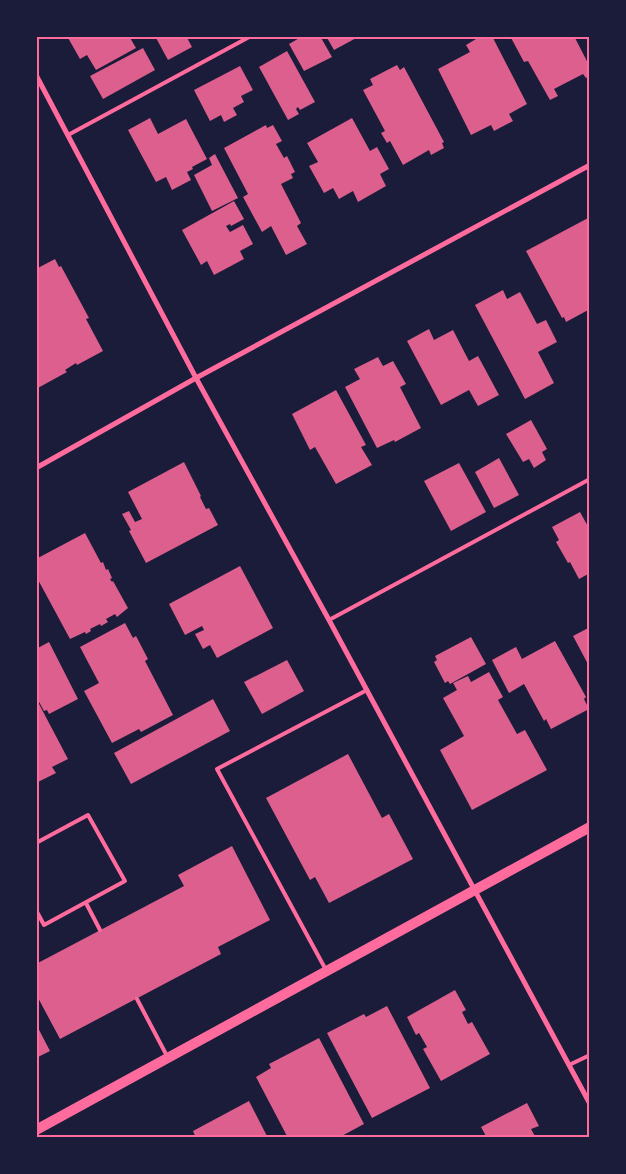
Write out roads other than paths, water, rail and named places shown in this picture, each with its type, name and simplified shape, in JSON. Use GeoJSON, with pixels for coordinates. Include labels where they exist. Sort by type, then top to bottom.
{"type":"FeatureCollection","features":[{"type":"Feature","properties":{"kind":"main road"},"geometry":{"type":"LineString","coordinates":[[36,1130],[590,827]]}},
{"type":"Feature","properties":{"kind":"street"},"geometry":{"type":"LineString","coordinates":[[36,75],[38,84],[68,135],[196,378],[590,1104]]}},
{"type":"Feature","properties":{"kind":"street"},"geometry":{"type":"LineString","coordinates":[[36,468],[196,378],[590,165]]}},
{"type":"Feature","properties":{"kind":"lane"},"geometry":{"type":"LineString","coordinates":[[68,135],[251,36]]}},
{"type":"Feature","properties":{"kind":"lane"},"geometry":{"type":"LineString","coordinates":[[329,620],[590,479]]}},
{"type":"Feature","properties":{"kind":"lane"},"geometry":{"type":"LineString","coordinates":[[327,972],[216,769],[367,690]]}},
{"type":"Feature","properties":{"kind":"lane"},"geometry":{"type":"LineString","coordinates":[[36,843],[88,815],[125,881],[44,925],[36,910]]}},
{"type":"Feature","properties":{"kind":"lane"},"geometry":{"type":"LineString","coordinates":[[86,903],[100,930]]}},
{"type":"Feature","properties":{"kind":"lane"},"geometry":{"type":"LineString","coordinates":[[137,999],[168,1058]]}},
{"type":"Feature","properties":{"kind":"lane"},"geometry":{"type":"LineString","coordinates":[[569,1065],[590,1054]]}}]}
